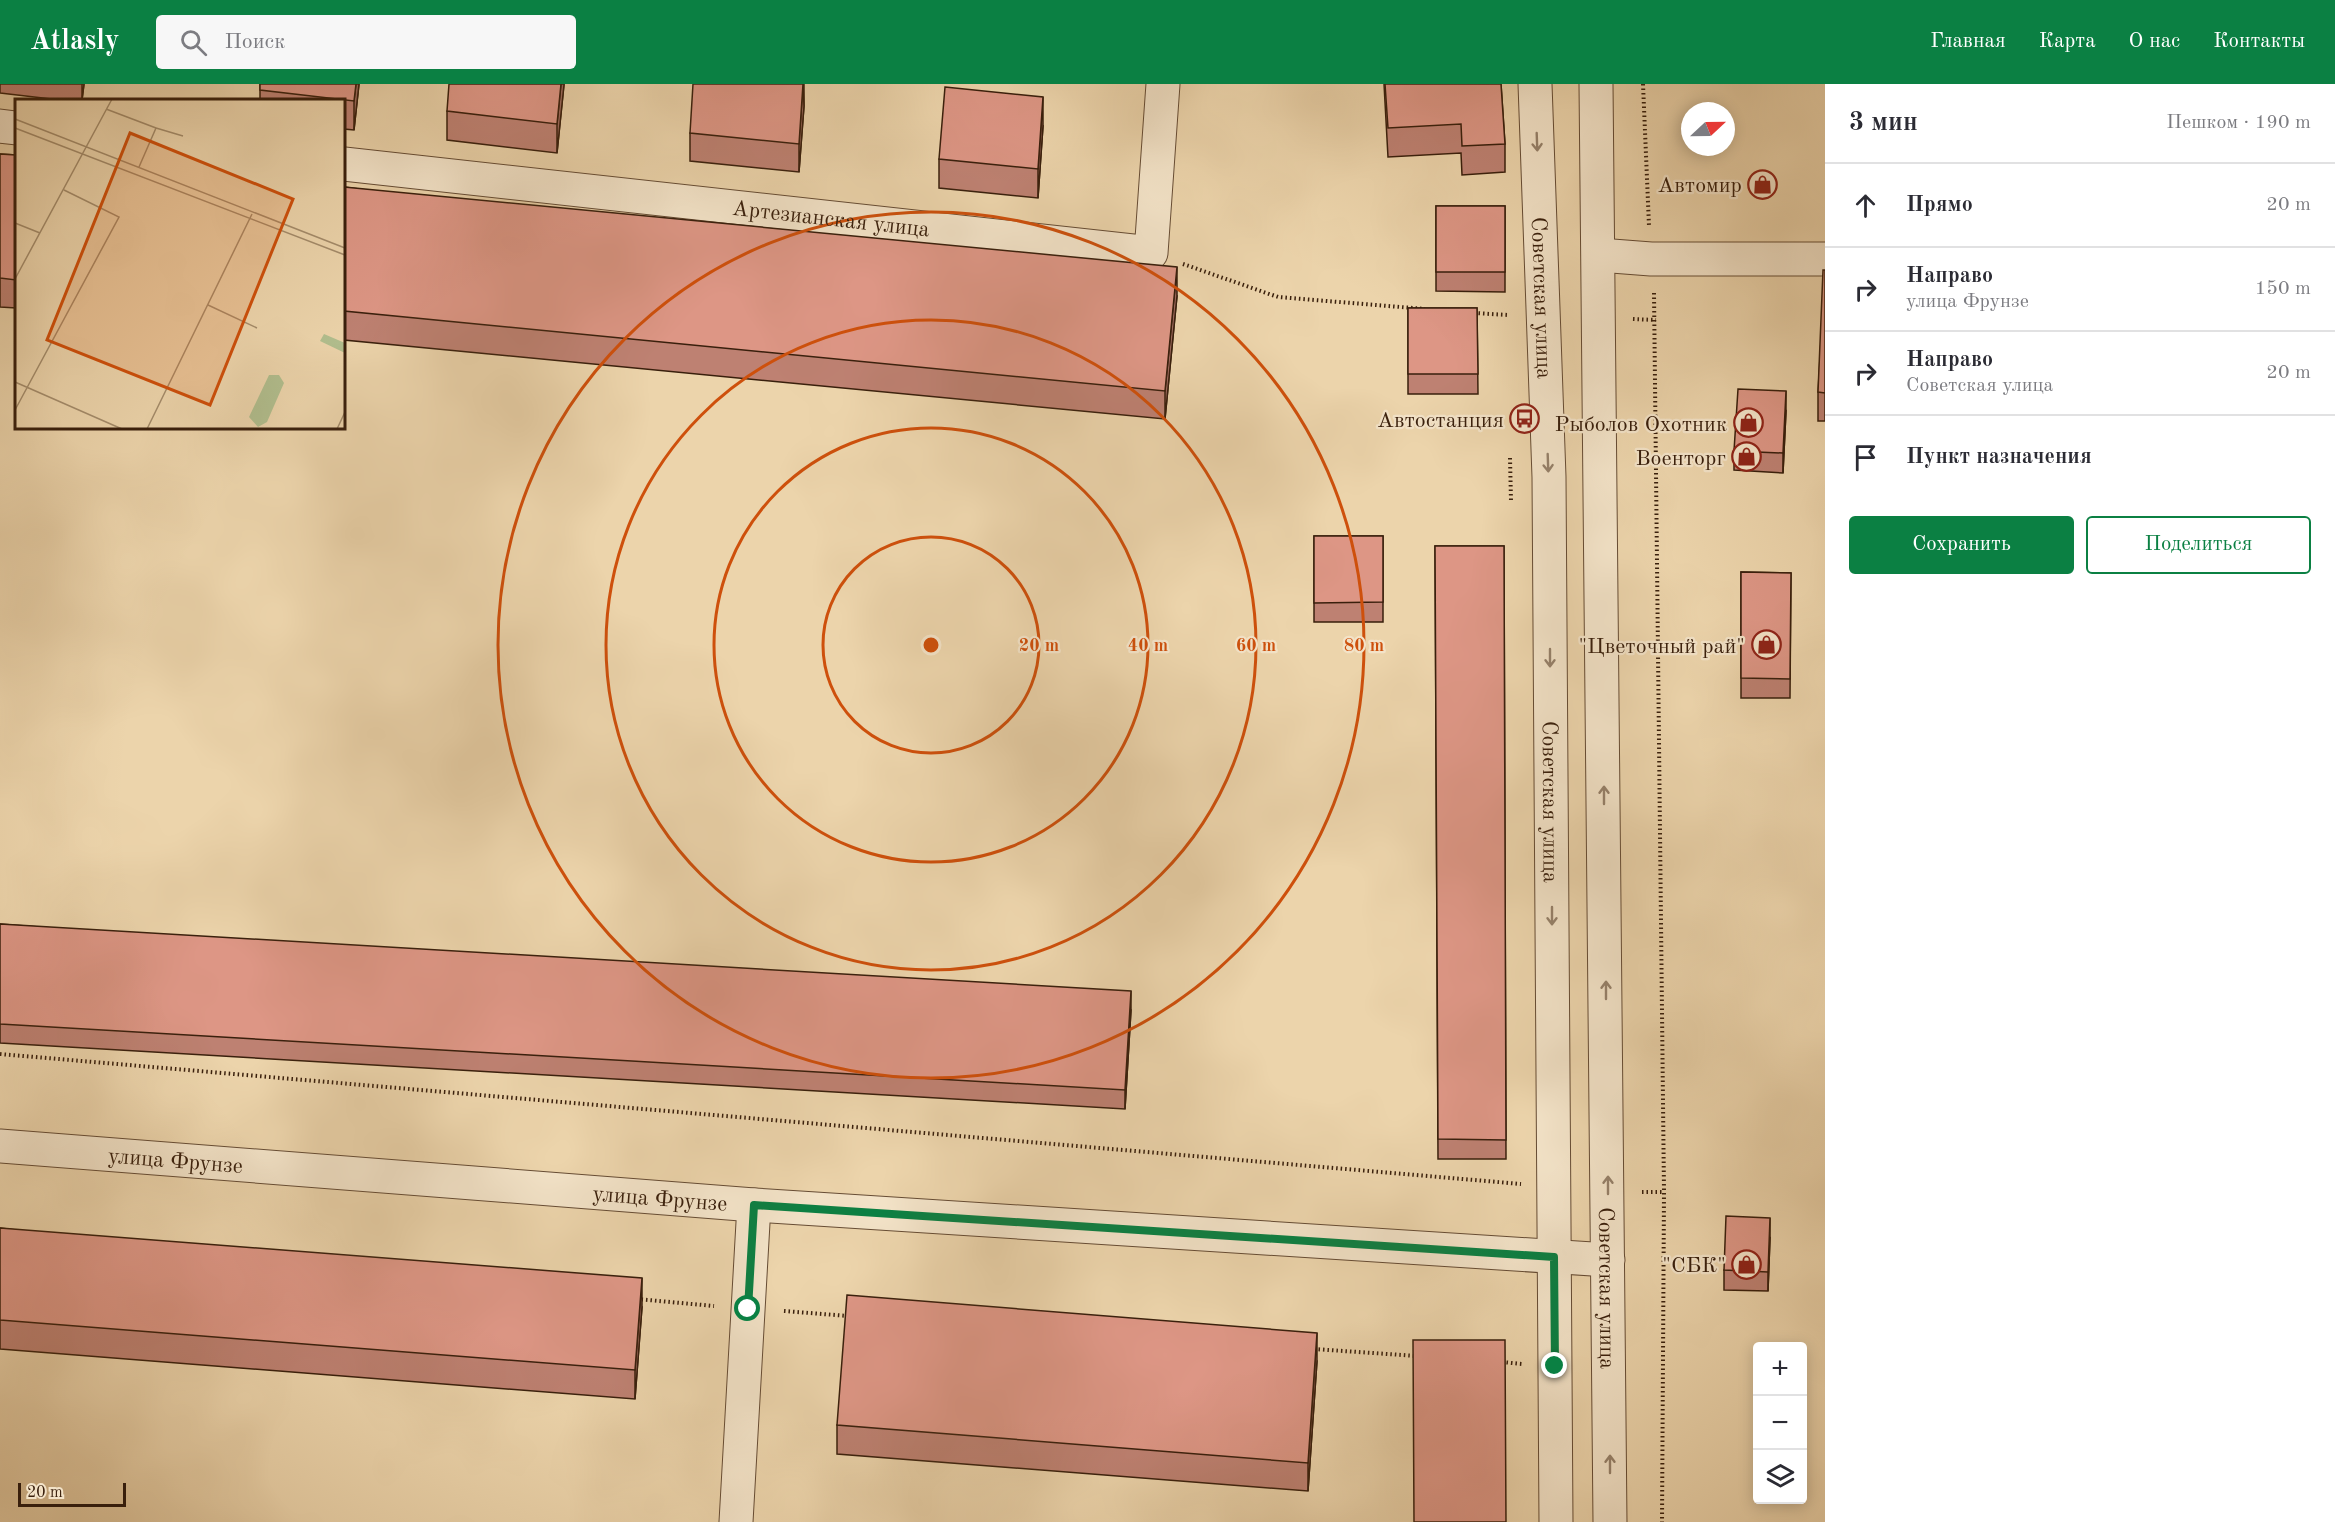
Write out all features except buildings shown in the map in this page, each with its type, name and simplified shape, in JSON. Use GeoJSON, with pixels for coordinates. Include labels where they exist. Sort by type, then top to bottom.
{"type":"FeatureCollection","features":[{"type":"Feature","properties":{"kind":"street"},"geometry":{"type":"LineString","coordinates":[[1151,253],[1162,84]]}},
{"type":"Feature","properties":{"kind":"street","name":"Советская улица"},"geometry":{"type":"LineString","coordinates":[[1534,84],[1549,477],[1556,1522]]}},
{"type":"Feature","properties":{"kind":"street","name":"Советская улица"},"geometry":{"type":"LineString","coordinates":[[1596,84],[1611,1522]]}},
{"type":"Feature","properties":{"kind":"street"},"geometry":{"type":"LineString","coordinates":[[0,126],[15,128]]}},
{"type":"Feature","properties":{"kind":"street","name":"Артезианская улица"},"geometry":{"type":"LineString","coordinates":[[345,164],[1151,253]]}},
{"type":"Feature","properties":{"kind":"street"},"geometry":{"type":"LineString","coordinates":[[1599,255],[1651,259],[1825,259]]}},
{"type":"Feature","properties":{"kind":"street","name":"улица Фрунзе"},"geometry":{"type":"LineString","coordinates":[[0,1146],[754,1205],[1608,1260]]}},
{"type":"Feature","properties":{"kind":"street"},"geometry":{"type":"LineString","coordinates":[[736,1522],[754,1205]]}},
{"type":"Feature","properties":{"kind":"path"},"geometry":{"type":"LineString","coordinates":[[1643,84],[1656,320],[1664,1192],[1662,1522]]}},
{"type":"Feature","properties":{"kind":"path"},"geometry":{"type":"LineString","coordinates":[[1151,253],[1278,297],[1427,309]]}},
{"type":"Feature","properties":{"kind":"path"},"geometry":{"type":"LineString","coordinates":[[1473,312],[1542,316]]}},
{"type":"Feature","properties":{"kind":"path"},"geometry":{"type":"LineString","coordinates":[[1600,318],[1656,320]]}},
{"type":"Feature","properties":{"kind":"path"},"geometry":{"type":"LineString","coordinates":[[0,1054],[1553,1187]]}},
{"type":"Feature","properties":{"kind":"path"},"geometry":{"type":"LineString","coordinates":[[1608,1191],[1664,1192]]}},
{"type":"Feature","properties":{"kind":"place","name":"Автомир"},"geometry":{"type":"Point","coordinates":[1763,184]}},
{"type":"Feature","properties":{"kind":"place","name":"Автостанция"},"geometry":{"type":"Point","coordinates":[1525,419]}},
{"type":"Feature","properties":{"kind":"place","name":"Рыболов Охотник"},"geometry":{"type":"Point","coordinates":[1748,423]}},
{"type":"Feature","properties":{"kind":"place","name":"Военторг"},"geometry":{"type":"Point","coordinates":[1747,457]}},
{"type":"Feature","properties":{"kind":"place","name":"\"Цветочный рай\""},"geometry":{"type":"Point","coordinates":[1766,645]}},
{"type":"Feature","properties":{"kind":"place","name":"\"СБК\""},"geometry":{"type":"Point","coordinates":[1747,1264]}},
{"type":"Feature","properties":{"kind":"route"},"geometry":{"type":"LineString","coordinates":[[748,1309],[754,1205],[1554,1257],[1555,1366]]}}]}
